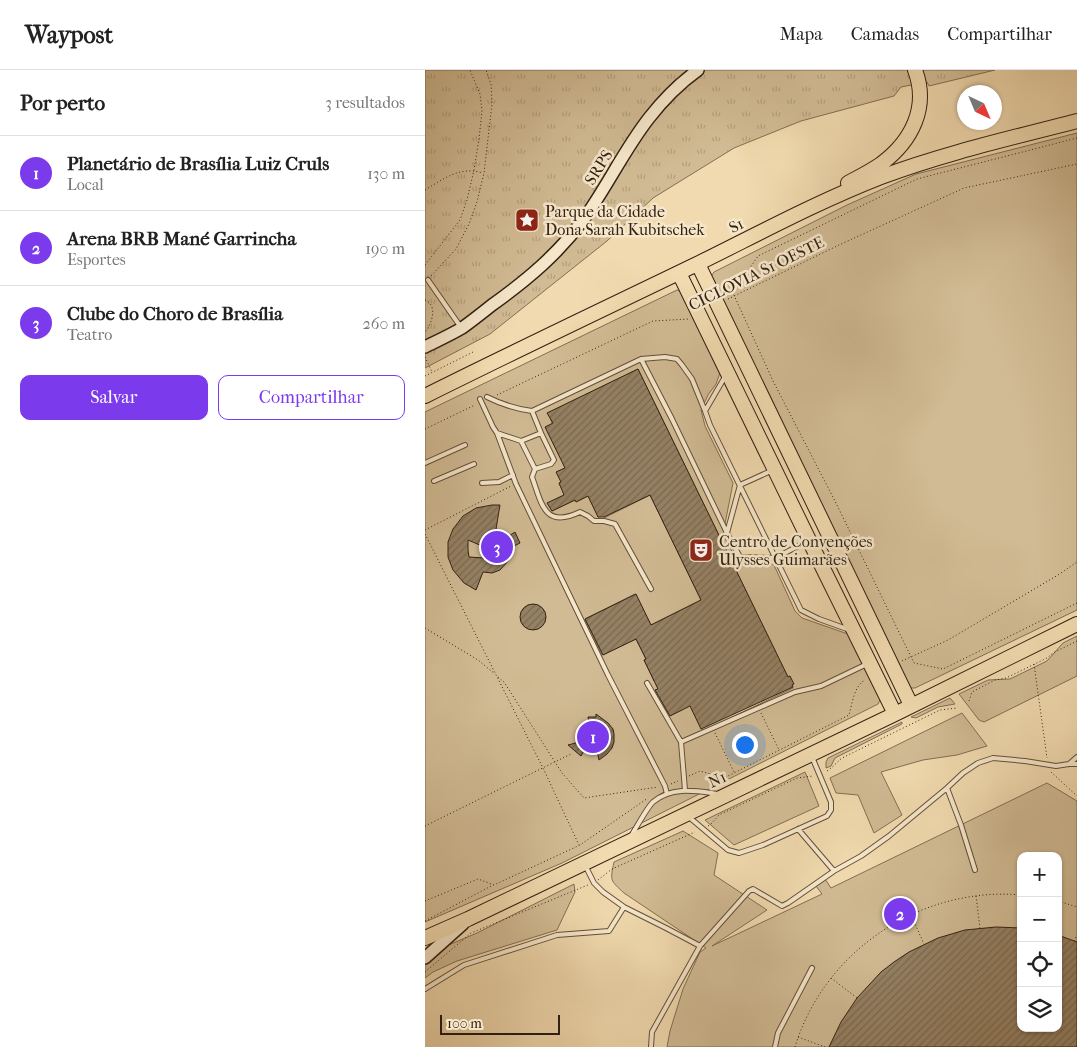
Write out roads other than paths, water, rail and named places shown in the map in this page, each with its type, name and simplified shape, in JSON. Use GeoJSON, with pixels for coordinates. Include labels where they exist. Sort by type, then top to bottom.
{"type":"FeatureCollection","features":[{"type":"Feature","properties":{"kind":"highway"},"geometry":{"type":"LineString","coordinates":[[801,212],[880,164],[895,152],[915,125],[918,115],[920,99],[919,81],[915,70]]}},
{"type":"Feature","properties":{"kind":"highway","name":"S1"},"geometry":{"type":"LineString","coordinates":[[425,396],[801,212],[881,178],[915,166],[1077,121]]}},
{"type":"Feature","properties":{"kind":"highway"},"geometry":{"type":"LineString","coordinates":[[698,264],[892,659],[911,705]]}},
{"type":"Feature","properties":{"kind":"highway"},"geometry":{"type":"LineString","coordinates":[[679,273],[807,538],[895,714]]}},
{"type":"Feature","properties":{"kind":"highway"},"geometry":{"type":"LineString","coordinates":[[706,328],[725,319]]}},
{"type":"Feature","properties":{"kind":"highway","name":"N1"},"geometry":{"type":"LineString","coordinates":[[425,938],[895,714],[1077,624]]}},
{"type":"Feature","properties":{"kind":"highway"},"geometry":{"type":"LineString","coordinates":[[870,662],[892,659]]}},
{"type":"Feature","properties":{"kind":"main road","name":"SRPS"},"geometry":{"type":"LineString","coordinates":[[425,348],[462,328],[517,287],[545,264],[565,244],[595,202],[649,118],[670,95],[698,70]]}},
{"type":"Feature","properties":{"kind":"main road"},"geometry":{"type":"LineString","coordinates":[[425,958],[468,919]]}},
{"type":"Feature","properties":{"kind":"lane"},"geometry":{"type":"LineString","coordinates":[[428,280],[462,328]]}},
{"type":"Feature","properties":{"kind":"lane"},"geometry":{"type":"LineString","coordinates":[[489,397],[521,410],[532,411],[641,359],[665,357],[677,359],[692,379],[710,425],[801,610],[819,619],[854,631]]}},
{"type":"Feature","properties":{"kind":"lane"},"geometry":{"type":"LineString","coordinates":[[641,359],[740,557],[775,558],[804,543],[807,538]]}},
{"type":"Feature","properties":{"kind":"lane"},"geometry":{"type":"LineString","coordinates":[[705,411],[728,373]]}},
{"type":"Feature","properties":{"kind":"lane"},"geometry":{"type":"LineString","coordinates":[[481,401],[497,433],[517,484],[604,666],[665,786],[667,794]]}},
{"type":"Feature","properties":{"kind":"lane"},"geometry":{"type":"LineString","coordinates":[[532,411],[554,460],[551,464],[535,469]]}},
{"type":"Feature","properties":{"kind":"lane"},"geometry":{"type":"LineString","coordinates":[[497,433],[521,441],[541,433]]}},
{"type":"Feature","properties":{"kind":"lane"},"geometry":{"type":"LineString","coordinates":[[521,441],[535,469],[532,477],[548,514],[553,518],[570,517],[580,512],[595,521],[615,524],[651,589]]}},
{"type":"Feature","properties":{"kind":"lane"},"geometry":{"type":"LineString","coordinates":[[425,463],[465,445]]}},
{"type":"Feature","properties":{"kind":"lane"},"geometry":{"type":"LineString","coordinates":[[434,481],[474,464]]}},
{"type":"Feature","properties":{"kind":"lane"},"geometry":{"type":"LineString","coordinates":[[740,485],[775,469]]}},
{"type":"Feature","properties":{"kind":"lane"},"geometry":{"type":"LineString","coordinates":[[482,483],[499,482],[513,475]]}},
{"type":"Feature","properties":{"kind":"lane"},"geometry":{"type":"LineString","coordinates":[[727,533],[740,485]]}},
{"type":"Feature","properties":{"kind":"lane"},"geometry":{"type":"LineString","coordinates":[[681,742],[795,692],[821,686],[870,662]]}},
{"type":"Feature","properties":{"kind":"lane"},"geometry":{"type":"LineString","coordinates":[[647,683],[681,742],[685,790]]}},
{"type":"Feature","properties":{"kind":"lane"},"geometry":{"type":"LineString","coordinates":[[685,814],[728,850],[739,853],[798,830],[827,816],[831,810],[831,802],[811,754]]}},
{"type":"Feature","properties":{"kind":"lane"},"geometry":{"type":"LineString","coordinates":[[1069,764],[1077,757]]}},
{"type":"Feature","properties":{"kind":"lane"},"geometry":{"type":"LineString","coordinates":[[651,1047],[652,1032],[700,946],[749,891],[753,889],[782,906],[834,870],[861,856],[889,836],[963,773],[979,763],[993,758],[1056,766],[1077,764]]}},
{"type":"Feature","properties":{"kind":"lane"},"geometry":{"type":"LineString","coordinates":[[947,788],[975,870]]}},
{"type":"Feature","properties":{"kind":"lane"},"geometry":{"type":"LineString","coordinates":[[627,842],[653,802],[667,794],[685,790],[724,795]]}},
{"type":"Feature","properties":{"kind":"lane"},"geometry":{"type":"LineString","coordinates":[[798,830],[834,870]]}},
{"type":"Feature","properties":{"kind":"lane"},"geometry":{"type":"LineString","coordinates":[[583,863],[594,882],[603,892],[624,907],[700,946]]}},
{"type":"Feature","properties":{"kind":"lane"},"geometry":{"type":"LineString","coordinates":[[425,990],[464,965],[557,936],[609,931],[624,907]]}},
{"type":"Feature","properties":{"kind":"lane"},"geometry":{"type":"LineString","coordinates":[[775,1047],[778,1033],[813,968]]}},
{"type":"Feature","properties":{"kind":"place","name":"Parque da Cidade Dona Sarah Kubitschek"},"geometry":{"type":"Point","coordinates":[527,220]}},
{"type":"Feature","properties":{"kind":"place","name":"Clube do Choro de Brasília"},"geometry":{"type":"Point","coordinates":[497,547]}},
{"type":"Feature","properties":{"kind":"place","name":"Centro de Convenções Ulysses Guimarães"},"geometry":{"type":"Point","coordinates":[701,550]}},
{"type":"Feature","properties":{"kind":"place","name":"Planetário de Brasília Luiz Cruls"},"geometry":{"type":"Point","coordinates":[593,737]}},
{"type":"Feature","properties":{"kind":"place","name":"Arena BRB Mané Garrincha"},"geometry":{"type":"Point","coordinates":[900,914]}}]}
